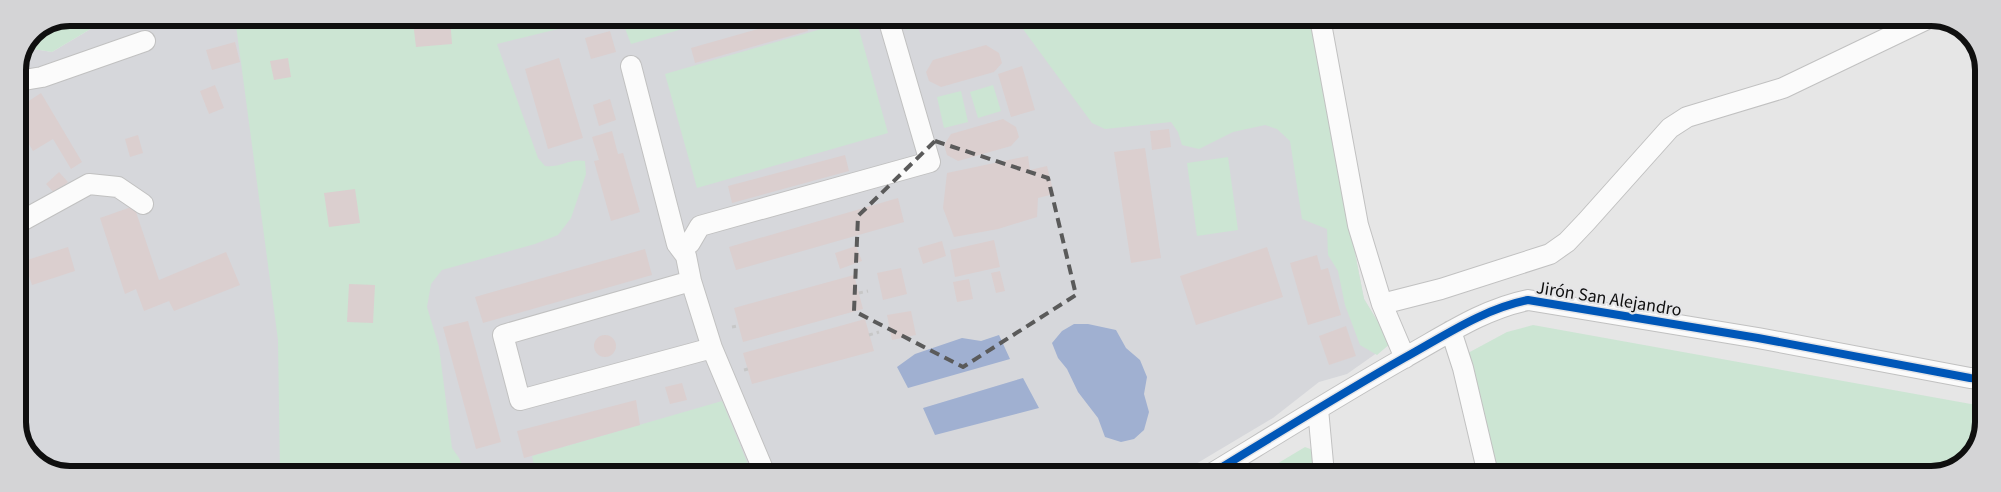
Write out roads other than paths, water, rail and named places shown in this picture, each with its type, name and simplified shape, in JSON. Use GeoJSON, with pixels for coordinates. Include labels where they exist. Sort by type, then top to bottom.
{"type":"FeatureCollection","features":[{"type":"Feature","properties":{"kind":"street"},"geometry":{"type":"LineString","coordinates":[[676,244],[690,243],[700,226],[930,162],[890,26]]}},
{"type":"Feature","properties":{"kind":"street"},"geometry":{"type":"LineString","coordinates":[[1321,26],[1358,224],[1382,304],[1404,358]]}},
{"type":"Feature","properties":{"kind":"street"},"geometry":{"type":"LineString","coordinates":[[1382,304],[1441,290],[1550,254],[1566,242],[1586,222],[1670,128],[1687,117],[1783,88],[1912,26]]}},
{"type":"Feature","properties":{"kind":"street"},"geometry":{"type":"LineString","coordinates":[[26,79],[42,77],[146,41]]}},
{"type":"Feature","properties":{"kind":"street"},"geometry":{"type":"LineString","coordinates":[[631,66],[676,244],[686,256],[691,281],[712,348],[762,466]]}},
{"type":"Feature","properties":{"kind":"street"},"geometry":{"type":"LineString","coordinates":[[26,219],[89,184],[118,187],[143,204]]}},
{"type":"Feature","properties":{"kind":"street"},"geometry":{"type":"LineString","coordinates":[[691,281],[503,335],[520,400],[712,348]]}},
{"type":"Feature","properties":{"kind":"street","name":"Jirón San Alejandro"},"geometry":{"type":"LineString","coordinates":[[1224,466],[1451,331],[1490,311],[1508,304],[1528,300],[1758,338],[1975,378]]}},
{"type":"Feature","properties":{"kind":"street"},"geometry":{"type":"LineString","coordinates":[[1451,331],[1463,368],[1486,466]]}},
{"type":"Feature","properties":{"kind":"street"},"geometry":{"type":"LineString","coordinates":[[1318,409],[1323,466]]}},
{"type":"Feature","properties":{"kind":"water"},"geometry":{"type":"Polygon","coordinates":[[[1074,324],[1088,324],[1116,330],[1126,348],[1140,360],[1147,377],[1144,394],[1149,412],[1144,430],[1134,439],[1121,442],[1105,437],[1098,418],[1078,392],[1067,369],[1058,358],[1052,343],[1062,331],[1074,324]]]}},
{"type":"Feature","properties":{"kind":"water"},"geometry":{"type":"Polygon","coordinates":[[[999,335],[1010,359],[908,388],[897,367],[915,354],[962,338],[981,341],[999,335]]]}},
{"type":"Feature","properties":{"kind":"water"},"geometry":{"type":"Polygon","coordinates":[[[1023,378],[1039,408],[935,435],[923,408],[1023,378]]]}}]}
